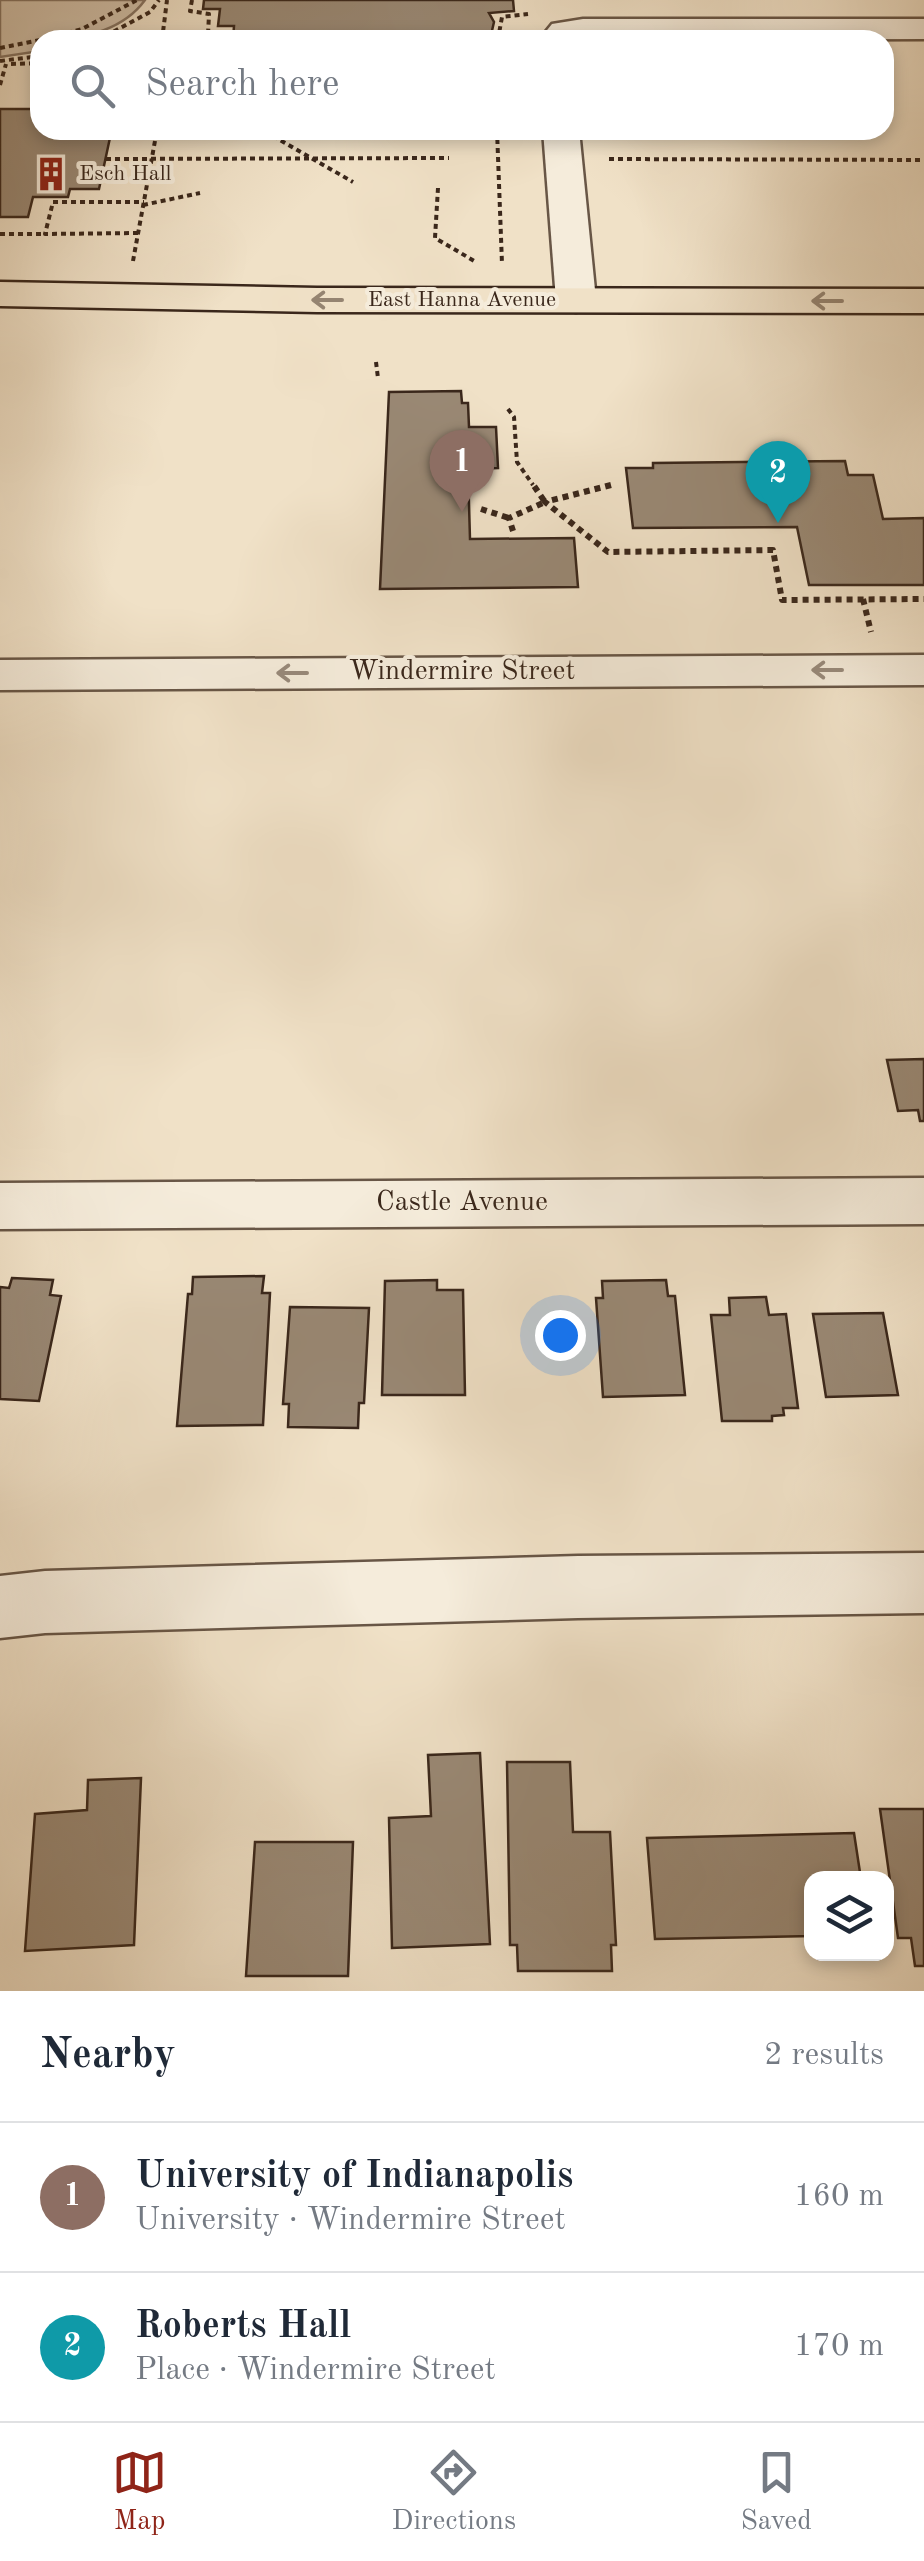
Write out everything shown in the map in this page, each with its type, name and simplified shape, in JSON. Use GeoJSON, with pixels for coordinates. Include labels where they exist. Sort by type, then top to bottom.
{"type":"FeatureCollection","features":[{"type":"Feature","properties":{"kind":"main road","name":"East Hanna Avenue"},"geometry":{"type":"LineString","coordinates":[[0,294],[317,300],[924,300]]}},
{"type":"Feature","properties":{"kind":"main road","name":"East Hanna Avenue"},"geometry":{"type":"LineString","coordinates":[[20,332],[924,330]]}},
{"type":"Feature","properties":{"kind":"street"},"geometry":{"type":"LineString","coordinates":[[573,30],[924,29]]}},
{"type":"Feature","properties":{"kind":"street"},"geometry":{"type":"LineString","coordinates":[[562,144],[576,300]]}},
{"type":"Feature","properties":{"kind":"street","name":"Windermire Street"},"geometry":{"type":"LineString","coordinates":[[0,675],[924,670]]}},
{"type":"Feature","properties":{"kind":"street","name":"Castle Avenue"},"geometry":{"type":"LineString","coordinates":[[0,1206],[924,1201]]}},
{"type":"Feature","properties":{"kind":"street"},"geometry":{"type":"LineString","coordinates":[[0,1608],[45,1602],[578,1587],[924,1583]]}},
{"type":"Feature","properties":{"kind":"path"},"geometry":{"type":"LineString","coordinates":[[78,30],[138,0]]}},
{"type":"Feature","properties":{"kind":"path"},"geometry":{"type":"LineString","coordinates":[[117,30],[150,12],[159,0]]}},
{"type":"Feature","properties":{"kind":"path"},"geometry":{"type":"LineString","coordinates":[[164,30],[168,0]]}},
{"type":"Feature","properties":{"kind":"path"},"geometry":{"type":"LineString","coordinates":[[192,0],[190,11],[209,14],[208,30]]}},
{"type":"Feature","properties":{"kind":"path"},"geometry":{"type":"LineString","coordinates":[[0,48],[30,42]]}},
{"type":"Feature","properties":{"kind":"path"},"geometry":{"type":"LineString","coordinates":[[0,85],[2,63],[30,61]]}},
{"type":"Feature","properties":{"kind":"path"},"geometry":{"type":"LineString","coordinates":[[131,270],[155,140]]}},
{"type":"Feature","properties":{"kind":"path"},"geometry":{"type":"LineString","coordinates":[[279,140],[353,182]]}},
{"type":"Feature","properties":{"kind":"path"},"geometry":{"type":"LineString","coordinates":[[498,140],[503,278]]}},
{"type":"Feature","properties":{"kind":"path"},"geometry":{"type":"LineString","coordinates":[[562,144],[924,160]]}},
{"type":"Feature","properties":{"kind":"path"},"geometry":{"type":"LineString","coordinates":[[106,159],[449,158]]}},
{"type":"Feature","properties":{"kind":"path"},"geometry":{"type":"LineString","coordinates":[[438,188],[435,238],[486,268]]}},
{"type":"Feature","properties":{"kind":"path"},"geometry":{"type":"LineString","coordinates":[[45,234],[53,202],[143,203],[200,193]]}},
{"type":"Feature","properties":{"kind":"path"},"geometry":{"type":"LineString","coordinates":[[0,234],[138,233]]}},
{"type":"Feature","properties":{"kind":"path"},"geometry":{"type":"LineString","coordinates":[[376,362],[378,378]]}},
{"type":"Feature","properties":{"kind":"path"},"geometry":{"type":"LineString","coordinates":[[508,409],[514,416],[517,462],[545,502],[608,552],[772,550],[782,600],[924,599]]}},
{"type":"Feature","properties":{"kind":"path"},"geometry":{"type":"LineString","coordinates":[[481,509],[509,518],[545,502],[611,485]]}},
{"type":"Feature","properties":{"kind":"path"},"geometry":{"type":"LineString","coordinates":[[509,518],[513,530]]}},
{"type":"Feature","properties":{"kind":"shaded area"},"geometry":{"type":"Polygon","coordinates":[[[0,0],[145,0],[124,20],[103,30],[30,30],[30,52],[0,57],[0,0]]]}},
{"type":"Feature","properties":{"kind":"building"},"geometry":{"type":"Polygon","coordinates":[[[204,0],[513,0],[514,11],[489,13],[494,22],[492,30],[234,30],[234,26],[218,26],[220,9],[203,9],[204,0]]]}},
{"type":"Feature","properties":{"kind":"building","name":"Esch Hall"},"geometry":{"type":"Polygon","coordinates":[[[0,109],[30,109],[30,140],[110,140],[99,189],[70,189],[68,197],[33,197],[28,217],[0,217],[0,109]]]}},
{"type":"Feature","properties":{"kind":"building"},"geometry":{"type":"Polygon","coordinates":[[[461,391],[462,403],[468,403],[469,427],[496,427],[498,468],[468,469],[470,539],[574,538],[578,587],[380,589],[389,392],[461,391]]]}},
{"type":"Feature","properties":{"kind":"building"},"geometry":{"type":"Polygon","coordinates":[[[845,461],[848,475],[873,475],[883,519],[924,518],[924,585],[809,585],[797,527],[633,528],[626,468],[653,468],[653,463],[845,461]]]}},
{"type":"Feature","properties":{"kind":"building"},"geometry":{"type":"Polygon","coordinates":[[[924,1059],[924,1121],[920,1121],[918,1110],[898,1111],[887,1060],[924,1059]]]}},
{"type":"Feature","properties":{"kind":"building"},"geometry":{"type":"Polygon","coordinates":[[[264,1276],[262,1293],[270,1293],[263,1425],[177,1426],[188,1294],[192,1294],[193,1277],[264,1276]]]}},
{"type":"Feature","properties":{"kind":"building"},"geometry":{"type":"Polygon","coordinates":[[[12,1278],[53,1280],[50,1295],[61,1296],[39,1401],[0,1399],[0,1287],[9,1288],[12,1278]]]}},
{"type":"Feature","properties":{"kind":"building"},"geometry":{"type":"Polygon","coordinates":[[[437,1280],[437,1290],[463,1290],[465,1395],[382,1395],[385,1281],[437,1280]]]}},
{"type":"Feature","properties":{"kind":"building"},"geometry":{"type":"Polygon","coordinates":[[[666,1280],[668,1296],[675,1296],[685,1395],[603,1397],[596,1298],[603,1298],[602,1281],[666,1280]]]}},
{"type":"Feature","properties":{"kind":"building"},"geometry":{"type":"Polygon","coordinates":[[[766,1297],[769,1315],[786,1314],[798,1408],[783,1408],[784,1415],[772,1416],[772,1421],[722,1421],[711,1315],[730,1315],[729,1298],[766,1297]]]}},
{"type":"Feature","properties":{"kind":"building"},"geometry":{"type":"Polygon","coordinates":[[[290,1307],[369,1308],[364,1403],[359,1403],[358,1428],[288,1427],[289,1404],[283,1404],[290,1307]]]}},
{"type":"Feature","properties":{"kind":"building"},"geometry":{"type":"Polygon","coordinates":[[[883,1313],[898,1395],[826,1397],[813,1314],[883,1313]]]}},
{"type":"Feature","properties":{"kind":"building"},"geometry":{"type":"Polygon","coordinates":[[[480,1753],[490,1944],[392,1948],[389,1818],[431,1816],[428,1755],[480,1753]]]}},
{"type":"Feature","properties":{"kind":"building"},"geometry":{"type":"Polygon","coordinates":[[[507,1762],[570,1762],[573,1832],[610,1832],[616,1945],[611,1945],[612,1971],[518,1971],[517,1945],[510,1945],[507,1762]]]}},
{"type":"Feature","properties":{"kind":"building"},"geometry":{"type":"Polygon","coordinates":[[[141,1778],[134,1945],[25,1951],[35,1814],[87,1810],[88,1780],[141,1778]]]}},
{"type":"Feature","properties":{"kind":"building"},"geometry":{"type":"Polygon","coordinates":[[[880,1809],[924,1809],[924,1966],[915,1966],[911,1938],[898,1938],[894,1871],[889,1871],[880,1809]]]}},
{"type":"Feature","properties":{"kind":"building"},"geometry":{"type":"Polygon","coordinates":[[[854,1833],[860,1871],[804,1871],[804,1936],[655,1939],[647,1838],[854,1833]]]}},
{"type":"Feature","properties":{"kind":"building"},"geometry":{"type":"Polygon","coordinates":[[[255,1842],[353,1842],[348,1976],[246,1976],[255,1842]]]}},
{"type":"Feature","properties":{"kind":"place","name":"Esch Hall"},"geometry":{"type":"Point","coordinates":[51,174]}},
{"type":"Feature","properties":{"kind":"place","name":"University of Indianapolis"},"geometry":{"type":"Point","coordinates":[462,512]}},
{"type":"Feature","properties":{"kind":"place","name":"Roberts Hall"},"geometry":{"type":"Point","coordinates":[778,523]}}]}
